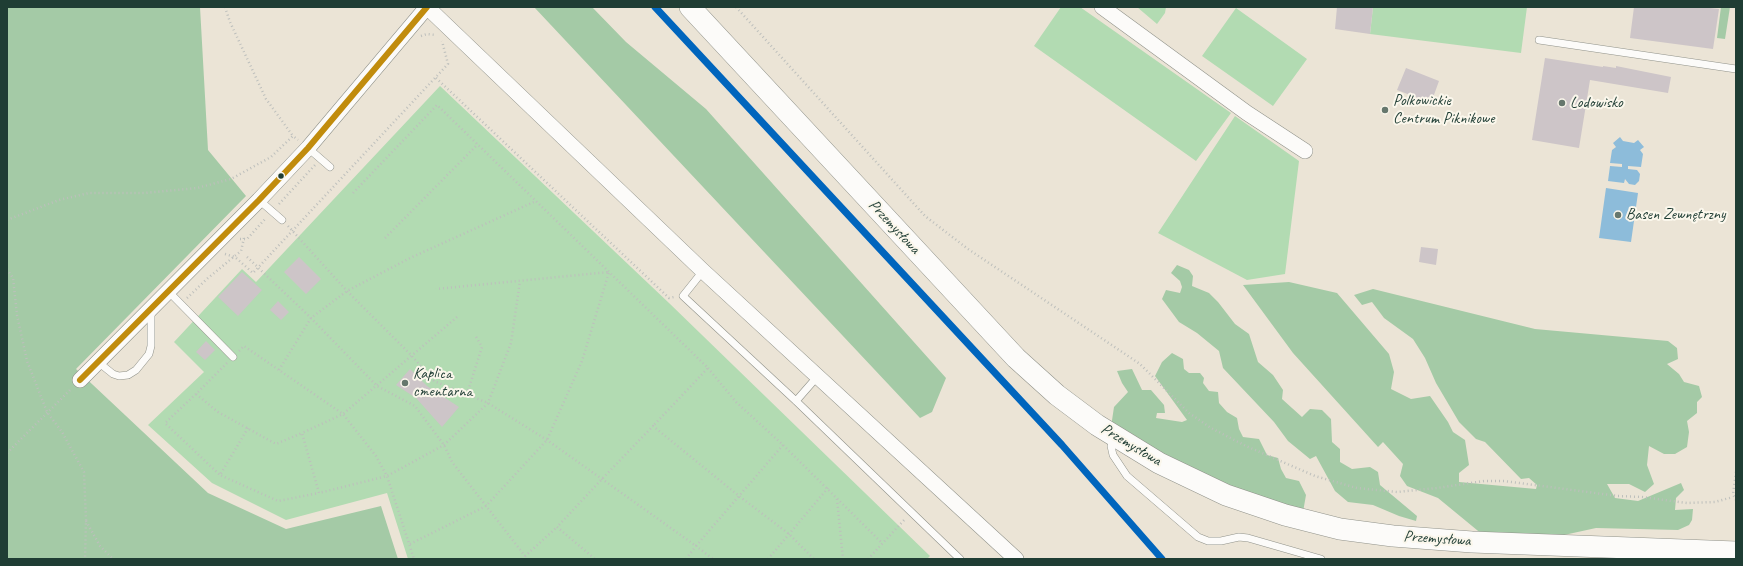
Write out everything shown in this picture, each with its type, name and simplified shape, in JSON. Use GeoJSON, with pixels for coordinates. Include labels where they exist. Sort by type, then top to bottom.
{"type":"FeatureCollection","features":[{"type":"Feature","properties":{"kind":"street"},"geometry":{"type":"LineString","coordinates":[[80,380],[169,292],[308,148],[427,7],[703,271],[1016,559]]}},
{"type":"Feature","properties":{"kind":"street","name":"Przemysłowa"},"geometry":{"type":"LineString","coordinates":[[690,7],[1016,358],[1057,394],[1113,436],[1159,463],[1226,495],[1285,515],[1340,529],[1393,536],[1472,542],[1736,552]]}},
{"type":"Feature","properties":{"kind":"street"},"geometry":{"type":"LineString","coordinates":[[1102,7],[1247,113],[1305,151]]}},
{"type":"Feature","properties":{"kind":"lane"},"geometry":{"type":"LineString","coordinates":[[1539,40],[1736,69]]}},
{"type":"Feature","properties":{"kind":"lane"},"geometry":{"type":"LineString","coordinates":[[308,148],[330,167]]}},
{"type":"Feature","properties":{"kind":"lane"},"geometry":{"type":"LineString","coordinates":[[259,200],[282,220]]}},
{"type":"Feature","properties":{"kind":"lane"},"geometry":{"type":"LineString","coordinates":[[703,271],[683,296],[796,401],[960,559]]}},
{"type":"Feature","properties":{"kind":"lane"},"geometry":{"type":"LineString","coordinates":[[169,292],[233,357]]}},
{"type":"Feature","properties":{"kind":"lane"},"geometry":{"type":"LineString","coordinates":[[98,362],[113,374],[120,376],[128,375],[136,370],[149,354],[151,346],[151,310]]}},
{"type":"Feature","properties":{"kind":"lane"},"geometry":{"type":"LineString","coordinates":[[796,401],[817,377]]}},
{"type":"Feature","properties":{"kind":"lane"},"geometry":{"type":"LineString","coordinates":[[1113,436],[1111,446],[1113,455],[1127,476],[1198,537],[1208,541],[1248,538],[1321,559]]}},
{"type":"Feature","properties":{"kind":"path"},"geometry":{"type":"LineString","coordinates":[[225,7],[230,22],[266,99],[293,136],[308,148]]}},
{"type":"Feature","properties":{"kind":"path"},"geometry":{"type":"LineString","coordinates":[[736,7],[925,216],[968,249],[1140,364],[1188,413],[1211,428],[1246,446],[1315,476],[1357,488],[1397,492],[1484,481],[1504,481],[1618,496],[1686,502],[1715,502],[1733,497]]}},
{"type":"Feature","properties":{"kind":"path"},"geometry":{"type":"LineString","coordinates":[[225,254],[235,257],[253,273],[448,64],[442,43]]}},
{"type":"Feature","properties":{"kind":"path"},"geometry":{"type":"LineString","coordinates":[[436,78],[669,298],[683,296]]}},
{"type":"Feature","properties":{"kind":"path"},"geometry":{"type":"LineString","coordinates":[[353,193],[437,105],[708,368],[736,402],[828,488],[837,499],[882,543]]}},
{"type":"Feature","properties":{"kind":"path"},"geometry":{"type":"LineString","coordinates":[[7,220],[60,200],[89,193],[144,193],[197,188],[232,179],[271,157],[293,136]]}},
{"type":"Feature","properties":{"kind":"path"},"geometry":{"type":"LineString","coordinates":[[385,238],[478,144]]}},
{"type":"Feature","properties":{"kind":"path"},"geometry":{"type":"LineString","coordinates":[[279,370],[311,318],[347,291],[410,258],[536,201]]}},
{"type":"Feature","properties":{"kind":"path"},"geometry":{"type":"LineString","coordinates":[[282,220],[347,291],[411,355],[434,381],[488,403],[547,440],[713,559]]}},
{"type":"Feature","properties":{"kind":"path"},"geometry":{"type":"LineString","coordinates":[[247,257],[311,318],[376,386],[414,406],[444,445],[452,462],[523,558],[557,527],[708,368]]}},
{"type":"Feature","properties":{"kind":"path"},"geometry":{"type":"LineString","coordinates":[[7,269],[13,278],[16,315],[27,361],[47,412],[62,432],[84,472],[86,520],[85,559]]}},
{"type":"Feature","properties":{"kind":"path"},"geometry":{"type":"LineString","coordinates":[[436,289],[609,272]]}},
{"type":"Feature","properties":{"kind":"path"},"geometry":{"type":"LineString","coordinates":[[410,544],[486,506],[547,440],[582,361],[609,272]]}},
{"type":"Feature","properties":{"kind":"path"},"geometry":{"type":"LineString","coordinates":[[414,559],[387,476],[376,456],[343,414],[244,346],[165,423],[220,475],[278,501],[319,493],[387,476],[444,445],[488,403],[511,343],[520,281]]}},
{"type":"Feature","properties":{"kind":"path"},"geometry":{"type":"LineString","coordinates":[[196,394],[218,412],[276,444],[343,414],[456,317]]}},
{"type":"Feature","properties":{"kind":"path"},"geometry":{"type":"LineString","coordinates":[[467,394],[482,347],[475,335]]}},
{"type":"Feature","properties":{"kind":"path"},"geometry":{"type":"LineString","coordinates":[[7,453],[80,380]]}},
{"type":"Feature","properties":{"kind":"path"},"geometry":{"type":"LineString","coordinates":[[653,426],[739,496],[789,534],[814,559]]}},
{"type":"Feature","properties":{"kind":"path"},"geometry":{"type":"LineString","coordinates":[[220,475],[248,428]]}},
{"type":"Feature","properties":{"kind":"path"},"geometry":{"type":"LineString","coordinates":[[302,433],[319,493]]}},
{"type":"Feature","properties":{"kind":"path"},"geometry":{"type":"LineString","coordinates":[[686,559],[783,445]]}},
{"type":"Feature","properties":{"kind":"path"},"geometry":{"type":"LineString","coordinates":[[1733,497],[1736,472]]}},
{"type":"Feature","properties":{"kind":"path"},"geometry":{"type":"LineString","coordinates":[[768,559],[828,488]]}},
{"type":"Feature","properties":{"kind":"path"},"geometry":{"type":"LineString","coordinates":[[1733,497],[1736,500]]}},
{"type":"Feature","properties":{"kind":"path"},"geometry":{"type":"LineString","coordinates":[[837,499],[843,559]]}},
{"type":"Feature","properties":{"kind":"path"},"geometry":{"type":"LineString","coordinates":[[868,559],[912,512]]}},
{"type":"Feature","properties":{"kind":"path"},"geometry":{"type":"LineString","coordinates":[[86,520],[100,546],[113,559]]}},
{"type":"Feature","properties":{"kind":"path"},"geometry":{"type":"LineString","coordinates":[[557,527],[595,559]]}},
{"type":"Feature","properties":{"kind":"green space"},"geometry":{"type":"Polygon","coordinates":[[[7,7],[200,7],[208,150],[246,196],[76,369],[208,493],[286,529],[381,506],[398,559],[7,559],[7,7]]]}},
{"type":"Feature","properties":{"kind":"green space"},"geometry":{"type":"Polygon","coordinates":[[[534,7],[592,7],[626,42],[706,109],[946,378],[932,412],[920,418],[534,7]]]}},
{"type":"Feature","properties":{"kind":"green space"},"geometry":{"type":"Polygon","coordinates":[[[1061,7],[1080,7],[1231,113],[1196,161],[1034,46],[1061,7]]]}},
{"type":"Feature","properties":{"kind":"green space"},"geometry":{"type":"Polygon","coordinates":[[[1137,7],[1166,7],[1165,13],[1157,24],[1137,7]]]}},
{"type":"Feature","properties":{"kind":"green space"},"geometry":{"type":"Polygon","coordinates":[[[1373,7],[1527,7],[1521,53],[1370,34],[1373,7]]]}},
{"type":"Feature","properties":{"kind":"green space"},"geometry":{"type":"Polygon","coordinates":[[[1721,7],[1730,7],[1725,39],[1717,38],[1721,7]]]}},
{"type":"Feature","properties":{"kind":"green space"},"geometry":{"type":"Polygon","coordinates":[[[1236,8],[1307,59],[1273,106],[1202,56],[1236,8]]]}},
{"type":"Feature","properties":{"kind":"green space"},"geometry":{"type":"Polygon","coordinates":[[[440,86],[669,303],[930,556],[927,559],[408,559],[387,493],[286,520],[212,483],[148,425],[204,372],[174,342],[242,269],[256,282],[440,86]]]}},
{"type":"Feature","properties":{"kind":"green space"},"geometry":{"type":"Polygon","coordinates":[[[1235,116],[1299,161],[1285,274],[1247,280],[1158,233],[1235,116]]]}},
{"type":"Feature","properties":{"kind":"green space"},"geometry":{"type":"Polygon","coordinates":[[[1177,265],[1189,270],[1193,276],[1192,286],[1209,293],[1235,324],[1249,334],[1258,362],[1273,375],[1283,390],[1282,399],[1302,417],[1310,409],[1322,410],[1331,419],[1332,442],[1340,449],[1340,462],[1352,469],[1370,467],[1378,472],[1380,485],[1417,516],[1416,521],[1399,516],[1373,505],[1348,502],[1335,491],[1316,456],[1310,459],[1288,441],[1274,422],[1223,368],[1219,351],[1197,333],[1179,322],[1162,299],[1166,290],[1180,293],[1182,287],[1180,281],[1171,273],[1177,265]]]}},
{"type":"Feature","properties":{"kind":"green space"},"geometry":{"type":"Polygon","coordinates":[[[1289,282],[1337,293],[1389,354],[1394,372],[1391,389],[1411,399],[1430,396],[1453,432],[1465,440],[1469,465],[1459,473],[1459,482],[1536,489],[1537,485],[1529,478],[1521,479],[1485,442],[1476,439],[1459,422],[1436,383],[1425,358],[1413,339],[1384,318],[1372,302],[1362,305],[1354,295],[1373,289],[1535,329],[1668,341],[1677,348],[1678,359],[1667,364],[1679,374],[1684,382],[1699,386],[1702,397],[1697,402],[1697,413],[1687,421],[1689,432],[1687,447],[1675,454],[1664,454],[1649,446],[1647,465],[1654,484],[1645,492],[1629,484],[1607,484],[1615,498],[1638,501],[1681,483],[1684,490],[1676,498],[1675,510],[1693,509],[1692,520],[1689,525],[1678,530],[1596,528],[1564,535],[1483,535],[1438,498],[1407,486],[1400,476],[1403,464],[1383,442],[1378,447],[1293,353],[1243,285],[1289,282]]]}},
{"type":"Feature","properties":{"kind":"green space"},"geometry":{"type":"Polygon","coordinates":[[[1172,353],[1183,359],[1184,369],[1189,373],[1200,373],[1204,378],[1203,383],[1209,391],[1218,392],[1219,403],[1227,412],[1237,418],[1239,429],[1243,437],[1259,439],[1267,455],[1278,458],[1281,469],[1286,478],[1299,481],[1306,495],[1303,512],[1273,504],[1179,466],[1111,427],[1114,407],[1128,392],[1117,371],[1132,369],[1142,390],[1151,390],[1164,405],[1165,413],[1157,413],[1156,418],[1182,422],[1187,420],[1155,376],[1162,362],[1172,353]]]}},
{"type":"Feature","properties":{"kind":"water"},"geometry":{"type":"Polygon","coordinates":[[[1620,137],[1623,141],[1634,143],[1638,140],[1644,147],[1640,150],[1643,154],[1641,167],[1628,166],[1628,169],[1637,170],[1640,174],[1639,181],[1635,185],[1629,184],[1625,179],[1624,183],[1608,181],[1610,166],[1622,167],[1622,164],[1610,163],[1612,150],[1616,147],[1613,143],[1620,137]]]}},
{"type":"Feature","properties":{"kind":"water","name":"Basen Zewnętrzny"},"geometry":{"type":"Polygon","coordinates":[[[1606,188],[1638,193],[1631,242],[1599,238],[1606,188]]]}},
{"type":"Feature","properties":{"kind":"building"},"geometry":{"type":"Polygon","coordinates":[[[1337,7],[1373,7],[1370,34],[1335,29],[1337,7]]]}},
{"type":"Feature","properties":{"kind":"building"},"geometry":{"type":"Polygon","coordinates":[[[1634,7],[1702,7],[1719,9],[1713,49],[1630,38],[1634,7]]]}},
{"type":"Feature","properties":{"kind":"building","name":"Lodowisko"},"geometry":{"type":"Polygon","coordinates":[[[1545,58],[1603,67],[1616,68],[1616,66],[1671,77],[1668,93],[1590,80],[1579,148],[1532,140],[1545,58]]]}},
{"type":"Feature","properties":{"kind":"building"},"geometry":{"type":"Polygon","coordinates":[[[1406,68],[1439,81],[1431,103],[1397,90],[1406,68]]]}},
{"type":"Feature","properties":{"kind":"building"},"geometry":{"type":"Polygon","coordinates":[[[1421,247],[1438,249],[1436,265],[1419,262],[1421,247]]]}},
{"type":"Feature","properties":{"kind":"building"},"geometry":{"type":"Polygon","coordinates":[[[299,257],[321,279],[306,294],[284,272],[299,257]]]}},
{"type":"Feature","properties":{"kind":"building"},"geometry":{"type":"Polygon","coordinates":[[[242,272],[262,290],[238,316],[218,297],[242,272]]]}},
{"type":"Feature","properties":{"kind":"building"},"geometry":{"type":"Polygon","coordinates":[[[278,301],[289,312],[281,320],[270,310],[278,301]]]}},
{"type":"Feature","properties":{"kind":"building"},"geometry":{"type":"Polygon","coordinates":[[[206,341],[215,350],[205,360],[196,352],[206,341]]]}},
{"type":"Feature","properties":{"kind":"building"},"geometry":{"type":"Polygon","coordinates":[[[410,369],[427,386],[459,407],[442,427],[416,398],[396,385],[410,369]]]}},
{"type":"Feature","properties":{"kind":"transit line"},"geometry":{"type":"LineString","coordinates":[[80,380],[259,200],[308,148],[427,7]]}},
{"type":"Feature","properties":{"kind":"transit line"},"geometry":{"type":"LineString","coordinates":[[655,7],[1062,445],[1162,559]]}},
{"type":"Feature","properties":{"kind":"place","name":"Lodowisko"},"geometry":{"type":"Point","coordinates":[1562,103]}},
{"type":"Feature","properties":{"kind":"place","name":"Polkowickie Centrum Piknikowe"},"geometry":{"type":"Point","coordinates":[1385,110]}},
{"type":"Feature","properties":{"kind":"place","name":"Basen Zewnętrzny"},"geometry":{"type":"Point","coordinates":[1618,215]}},
{"type":"Feature","properties":{"kind":"place","name":"Kaplica cmentarna"},"geometry":{"type":"Point","coordinates":[405,383]}}]}
